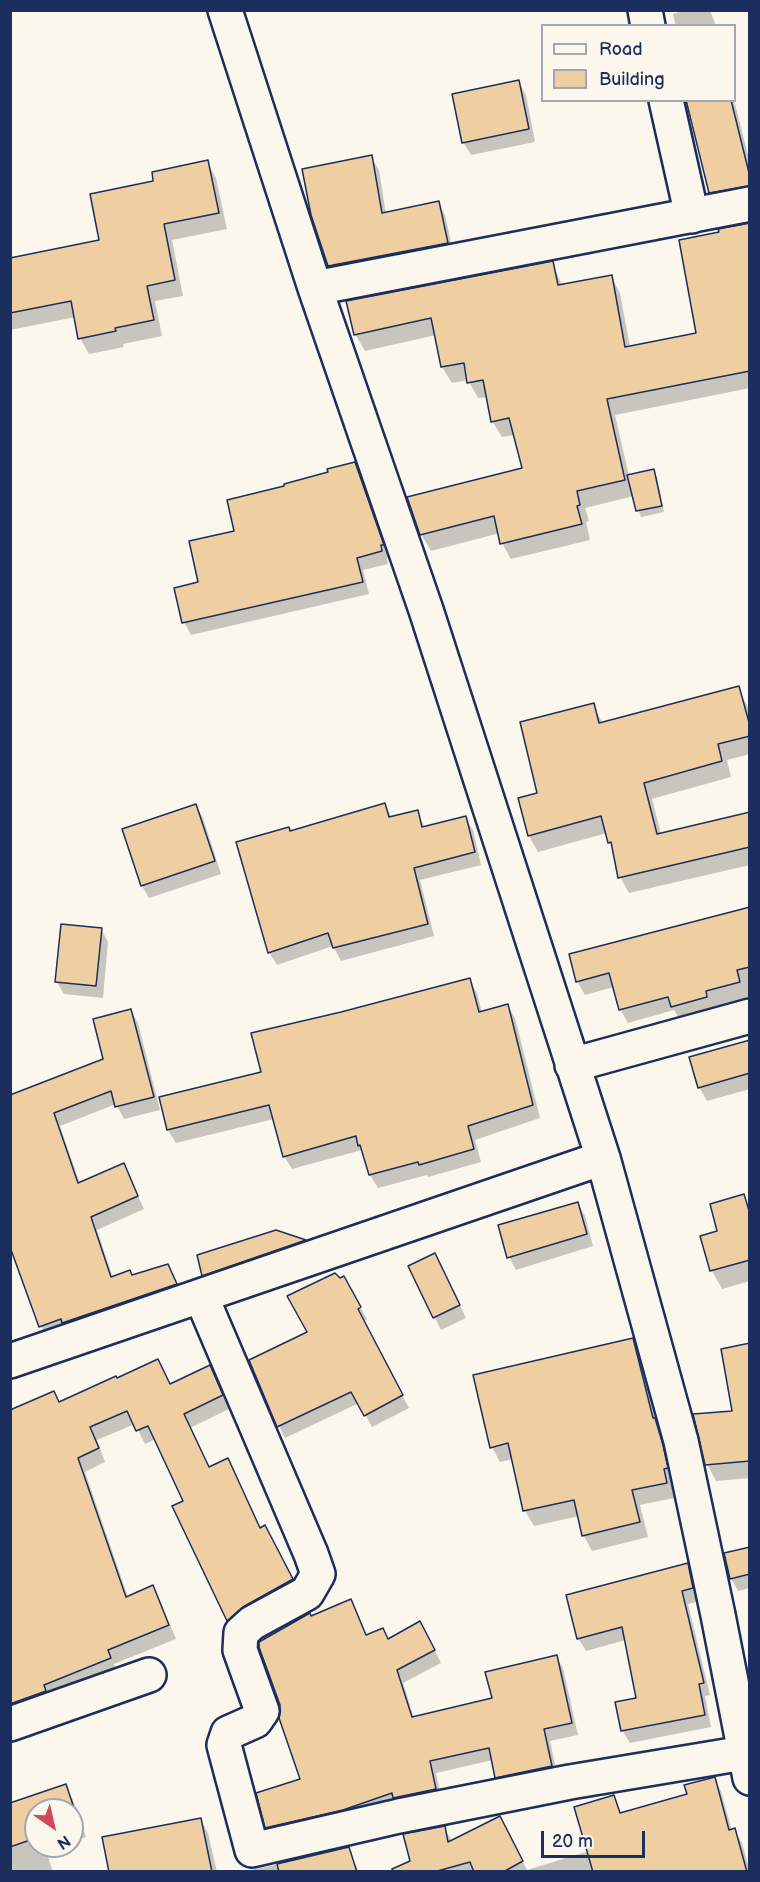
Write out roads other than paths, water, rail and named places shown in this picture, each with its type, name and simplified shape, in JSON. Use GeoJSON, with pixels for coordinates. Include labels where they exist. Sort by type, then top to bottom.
{"type":"FeatureCollection","features":[{"type":"Feature","properties":{"kind":"street"},"geometry":{"type":"LineString","coordinates":[[201,1296],[312,1554],[318,1574],[306,1593],[252,1623],[241,1633],[240,1650],[262,1711],[255,1721],[228,1732],[224,1745],[254,1861],[399,1816],[536,1789],[747,1766],[681,1441],[603,1158],[426,610],[315,288],[225,10]]}},
{"type":"Feature","properties":{"kind":"street"},"geometry":{"type":"LineString","coordinates":[[666,102],[692,216]]}},
{"type":"Feature","properties":{"kind":"street"},"geometry":{"type":"LineString","coordinates":[[315,288],[750,204]]}},
{"type":"Feature","properties":{"kind":"street"},"geometry":{"type":"LineString","coordinates":[[573,1065],[750,1016]]}},
{"type":"Feature","properties":{"kind":"street"},"geometry":{"type":"LineString","coordinates":[[10,1361],[603,1158]]}},
{"type":"Feature","properties":{"kind":"street"},"geometry":{"type":"LineString","coordinates":[[10,1724],[149,1675]]}}]}
